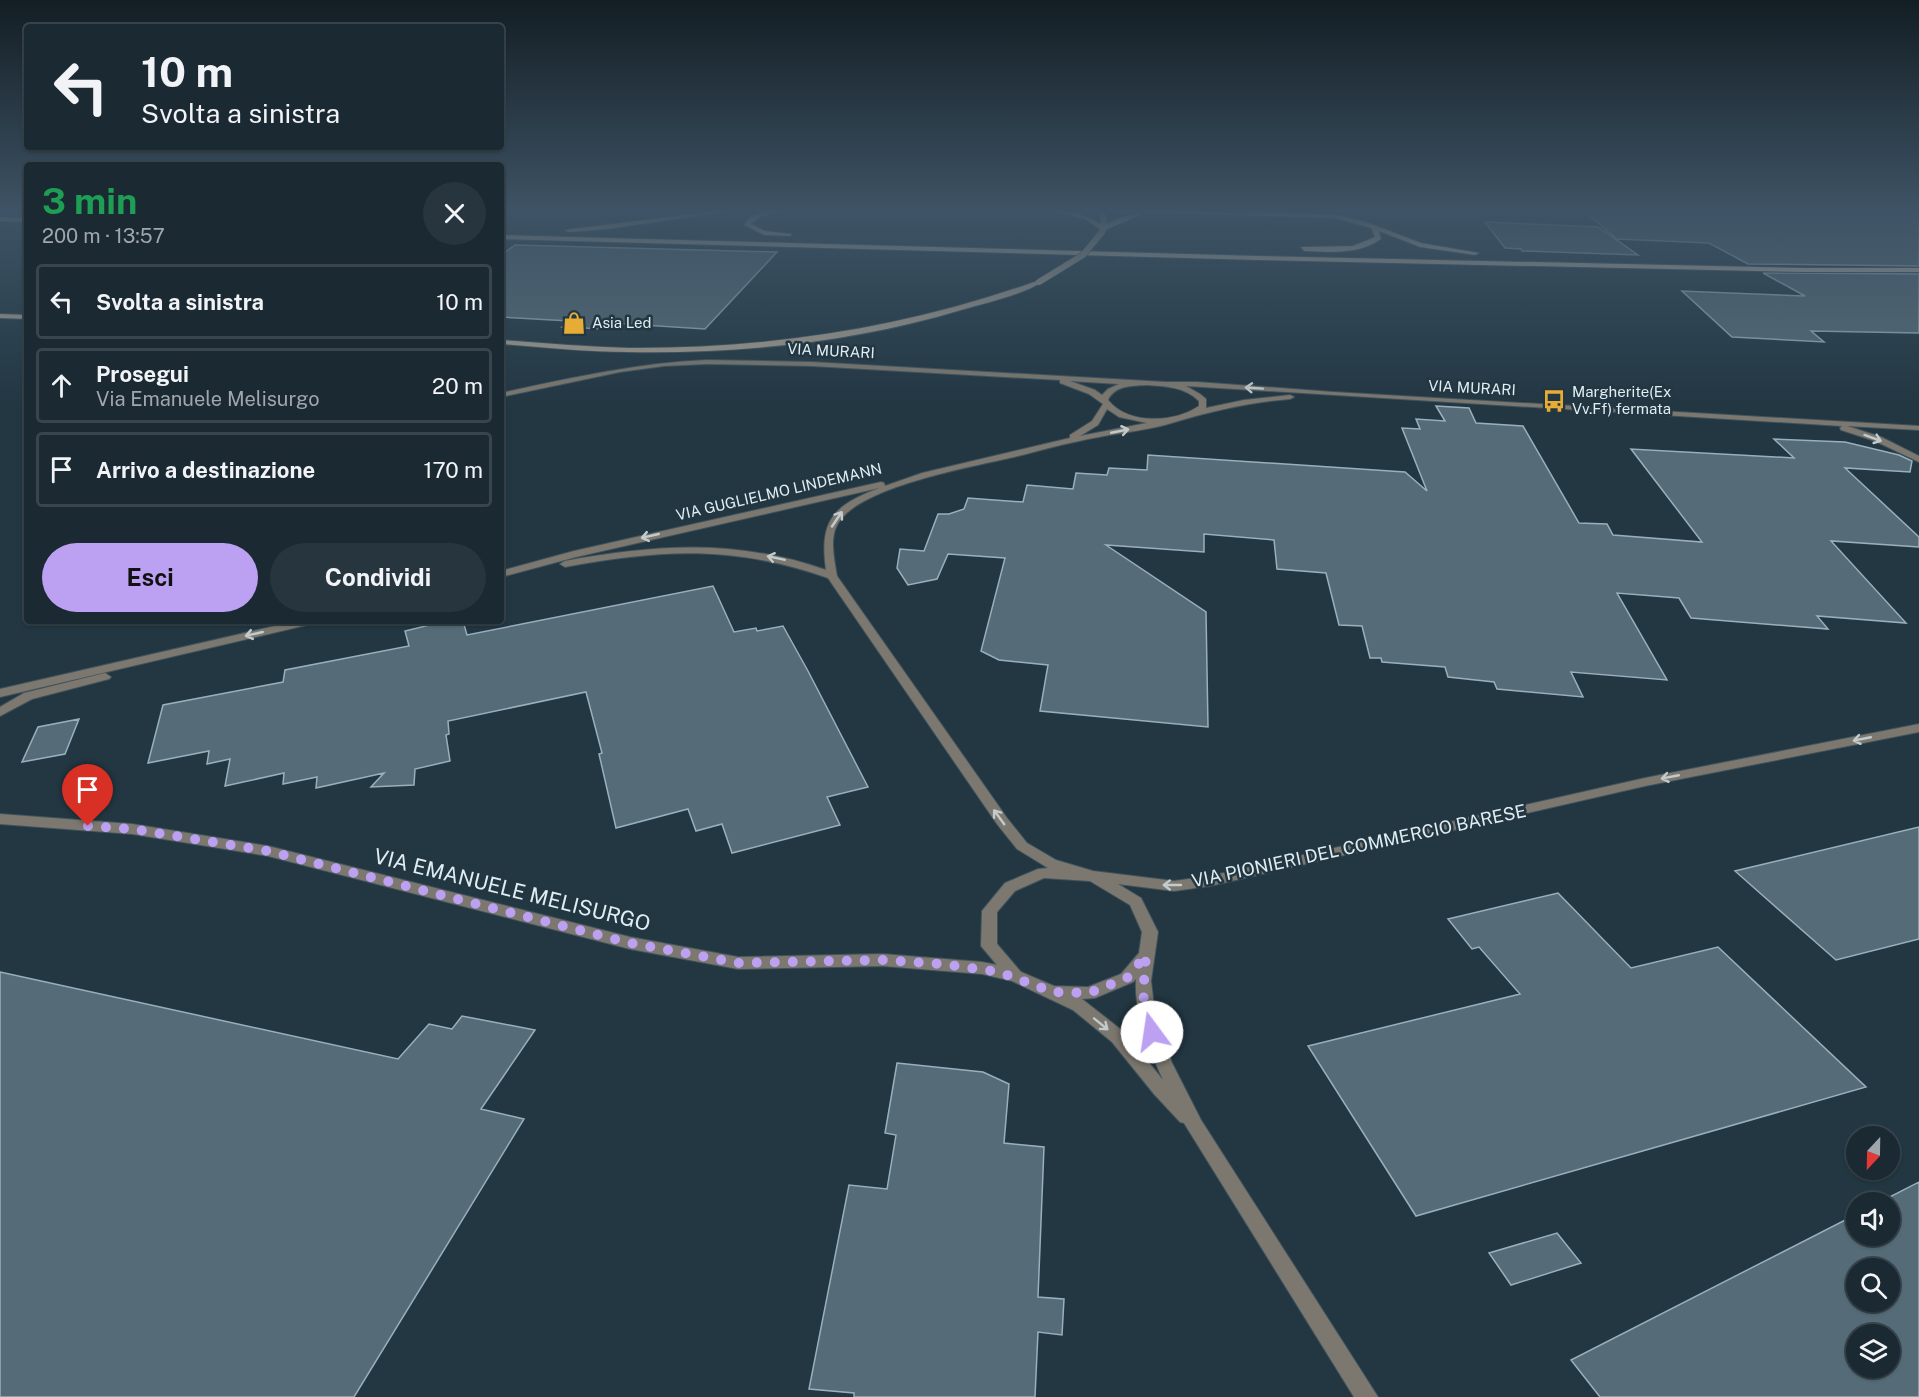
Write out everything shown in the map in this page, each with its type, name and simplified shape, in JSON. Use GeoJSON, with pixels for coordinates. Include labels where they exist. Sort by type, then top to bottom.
{"type":"FeatureCollection","features":[{"type":"Feature","properties":{"kind":"street"},"geometry":{"type":"LineString","coordinates":[[504,342],[645,350],[775,342],[856,333],[927,319],[1039,282],[1051,275]]}},
{"type":"Feature","properties":{"kind":"street"},"geometry":{"type":"LineString","coordinates":[[0,316],[24,317]]}},
{"type":"Feature","properties":{"kind":"street"},"geometry":{"type":"LineString","coordinates":[[504,351],[541,346]]}},
{"type":"Feature","properties":{"kind":"street","name":"VIA MURARI"},"geometry":{"type":"LineString","coordinates":[[504,393],[620,370],[664,364],[748,361],[1197,384],[1826,422]]}},
{"type":"Feature","properties":{"kind":"street"},"geometry":{"type":"LineString","coordinates":[[1044,377],[1067,382],[1092,392],[1105,403]]}},
{"type":"Feature","properties":{"kind":"street","name":"VIA MURARI"},"geometry":{"type":"LineString","coordinates":[[1065,443],[1095,423],[1105,403],[1106,394],[1114,388],[1146,383]]}},
{"type":"Feature","properties":{"kind":"street","name":"VIA MURARI"},"geometry":{"type":"LineString","coordinates":[[1168,384],[1199,396],[1203,401],[1203,407],[1197,414]]}},
{"type":"Feature","properties":{"kind":"street","name":"VIA MURARI"},"geometry":{"type":"LineString","coordinates":[[1065,443],[1175,420],[1213,408],[1263,399],[1333,394]]}},
{"type":"Feature","properties":{"kind":"street","name":"VIA MURARI"},"geometry":{"type":"LineString","coordinates":[[1105,403],[1125,416],[1137,419],[1175,420]]}},
{"type":"Feature","properties":{"kind":"street"},"geometry":{"type":"LineString","coordinates":[[1826,422],[1919,428]]}},
{"type":"Feature","properties":{"kind":"street"},"geometry":{"type":"LineString","coordinates":[[1826,422],[1878,439],[1919,459]]}},
{"type":"Feature","properties":{"kind":"street","name":"VIA GUGLIELMO LINDEMANN"},"geometry":{"type":"LineString","coordinates":[[504,575],[574,554],[1065,443]]}},
{"type":"Feature","properties":{"kind":"street"},"geometry":{"type":"LineString","coordinates":[[832,576],[830,529],[841,512],[866,497],[933,474]]}},
{"type":"Feature","properties":{"kind":"street"},"geometry":{"type":"LineString","coordinates":[[504,575],[609,556],[689,548],[746,552],[777,558],[807,565],[832,576]]}},
{"type":"Feature","properties":{"kind":"street","name":"VIA PIONIERI DEL COMMERCIO BARESE"},"geometry":{"type":"LineString","coordinates":[[832,576],[996,813],[1022,846],[1051,864],[1093,876],[1174,885],[1210,881],[1645,782],[1919,728]]}},
{"type":"Feature","properties":{"kind":"street"},"geometry":{"type":"LineString","coordinates":[[0,693],[298,624]]}},
{"type":"Feature","properties":{"kind":"street"},"geometry":{"type":"LineString","coordinates":[[0,712],[28,696],[174,657],[206,645]]}},
{"type":"Feature","properties":{"kind":"street","name":"VIA EMANUELE MELISURGO"},"geometry":{"type":"LineString","coordinates":[[0,819],[132,829],[268,851],[630,943],[738,963],[883,960],[982,968],[1015,976]]}},
{"type":"Feature","properties":{"kind":"street"},"geometry":{"type":"LineString","coordinates":[[1195,1126],[1160,1089],[1118,1037],[1079,1005],[1015,976],[989,946],[989,911],[1010,886],[1043,873],[1093,876],[1136,902],[1150,932],[1143,995],[1152,1032],[1174,1085],[1195,1126],[1367,1397]]}},
{"type":"Feature","properties":{"kind":"street"},"geometry":{"type":"LineString","coordinates":[[1053,992],[1089,993],[1127,978],[1146,955]]}},
{"type":"Feature","properties":{"kind":"building"},"geometry":{"type":"Polygon","coordinates":[[[504,275],[755,275],[705,329],[612,323],[605,329],[562,327],[569,321],[504,317],[504,275]]]}},
{"type":"Feature","properties":{"kind":"building"},"geometry":{"type":"Polygon","coordinates":[[[1767,275],[1919,275],[1919,333],[1811,331],[1824,342],[1732,337],[1682,291],[1805,296],[1767,275]]]}},
{"type":"Feature","properties":{"kind":"building"},"geometry":{"type":"Polygon","coordinates":[[[1436,406],[1469,408],[1476,423],[1523,426],[1579,523],[1607,524],[1613,535],[1702,542],[1631,449],[1794,458],[1774,439],[1845,442],[1899,455],[1912,461],[1910,472],[1845,468],[1919,537],[1919,547],[1831,541],[1906,623],[1817,616],[1828,629],[1691,618],[1679,598],[1617,593],[1667,680],[1571,672],[1583,697],[1497,689],[1494,682],[1448,677],[1445,667],[1382,662],[1381,658],[1370,658],[1362,626],[1339,625],[1326,573],[1277,569],[1274,540],[1204,534],[1204,552],[1106,545],[1206,612],[1208,727],[1040,711],[1048,665],[999,660],[981,651],[1005,558],[948,554],[937,579],[908,585],[897,568],[900,549],[924,551],[938,514],[949,514],[964,509],[968,498],[1023,502],[1027,485],[1073,489],[1076,473],[1107,475],[1109,468],[1147,470],[1148,455],[1405,472],[1427,491],[1402,428],[1420,429],[1416,419],[1445,421],[1436,406]]]}},
{"type":"Feature","properties":{"kind":"building"},"geometry":{"type":"Polygon","coordinates":[[[713,586],[734,632],[756,628],[757,631],[783,626],[868,787],[827,797],[840,825],[732,853],[722,824],[696,831],[688,809],[616,828],[599,754],[602,753],[586,692],[448,721],[449,734],[446,735],[450,761],[415,769],[414,785],[371,787],[384,773],[316,788],[317,777],[283,784],[284,773],[225,786],[230,759],[207,764],[209,751],[148,763],[163,705],[283,682],[285,670],[409,646],[405,631],[434,624],[464,624],[467,635],[713,586]]]}},
{"type":"Feature","properties":{"kind":"building"},"geometry":{"type":"Polygon","coordinates":[[[79,719],[65,754],[22,762],[38,727],[79,719]]]}},
{"type":"Feature","properties":{"kind":"building"},"geometry":{"type":"Polygon","coordinates":[[[1919,827],[1919,939],[1836,960],[1735,871],[1919,827]]]}},
{"type":"Feature","properties":{"kind":"building"},"geometry":{"type":"Polygon","coordinates":[[[1558,893],[1631,968],[1718,947],[1866,1087],[1416,1216],[1308,1046],[1520,994],[1479,947],[1472,949],[1448,919],[1558,893]]]}},
{"type":"Feature","properties":{"kind":"building"},"geometry":{"type":"Polygon","coordinates":[[[0,972],[398,1059],[429,1024],[452,1029],[462,1016],[535,1030],[481,1109],[524,1119],[354,1397],[0,1397],[0,972]]]}},
{"type":"Feature","properties":{"kind":"building"},"geometry":{"type":"Polygon","coordinates":[[[897,1063],[983,1072],[1009,1084],[1004,1143],[1044,1147],[1038,1297],[1064,1299],[1062,1335],[1038,1332],[1035,1397],[854,1397],[854,1393],[809,1389],[849,1185],[887,1189],[896,1135],[885,1133],[897,1063]]]}},
{"type":"Feature","properties":{"kind":"building"},"geometry":{"type":"Polygon","coordinates":[[[1919,1182],[1919,1397],[1600,1397],[1571,1360],[1846,1220],[1846,1246],[1900,1246],[1899,1192],[1919,1182]]]}},
{"type":"Feature","properties":{"kind":"building"},"geometry":{"type":"Polygon","coordinates":[[[1557,1233],[1581,1263],[1511,1285],[1489,1253],[1557,1233]]]}},
{"type":"Feature","properties":{"kind":"place","name":"Asia Led"},"geometry":{"type":"Point","coordinates":[574,323]}},
{"type":"Feature","properties":{"kind":"place","name":"Margherite(Ex Vv.Ff) fermata"},"geometry":{"type":"Point","coordinates":[1554,401]}},
{"type":"Feature","properties":{"kind":"route"},"geometry":{"type":"LineString","coordinates":[[88,826],[132,829],[268,851],[630,943],[738,963],[883,960],[942,964],[982,968],[1015,976],[1053,992],[1089,993],[1127,978],[1146,955],[1143,995],[1152,1032]]}}]}
